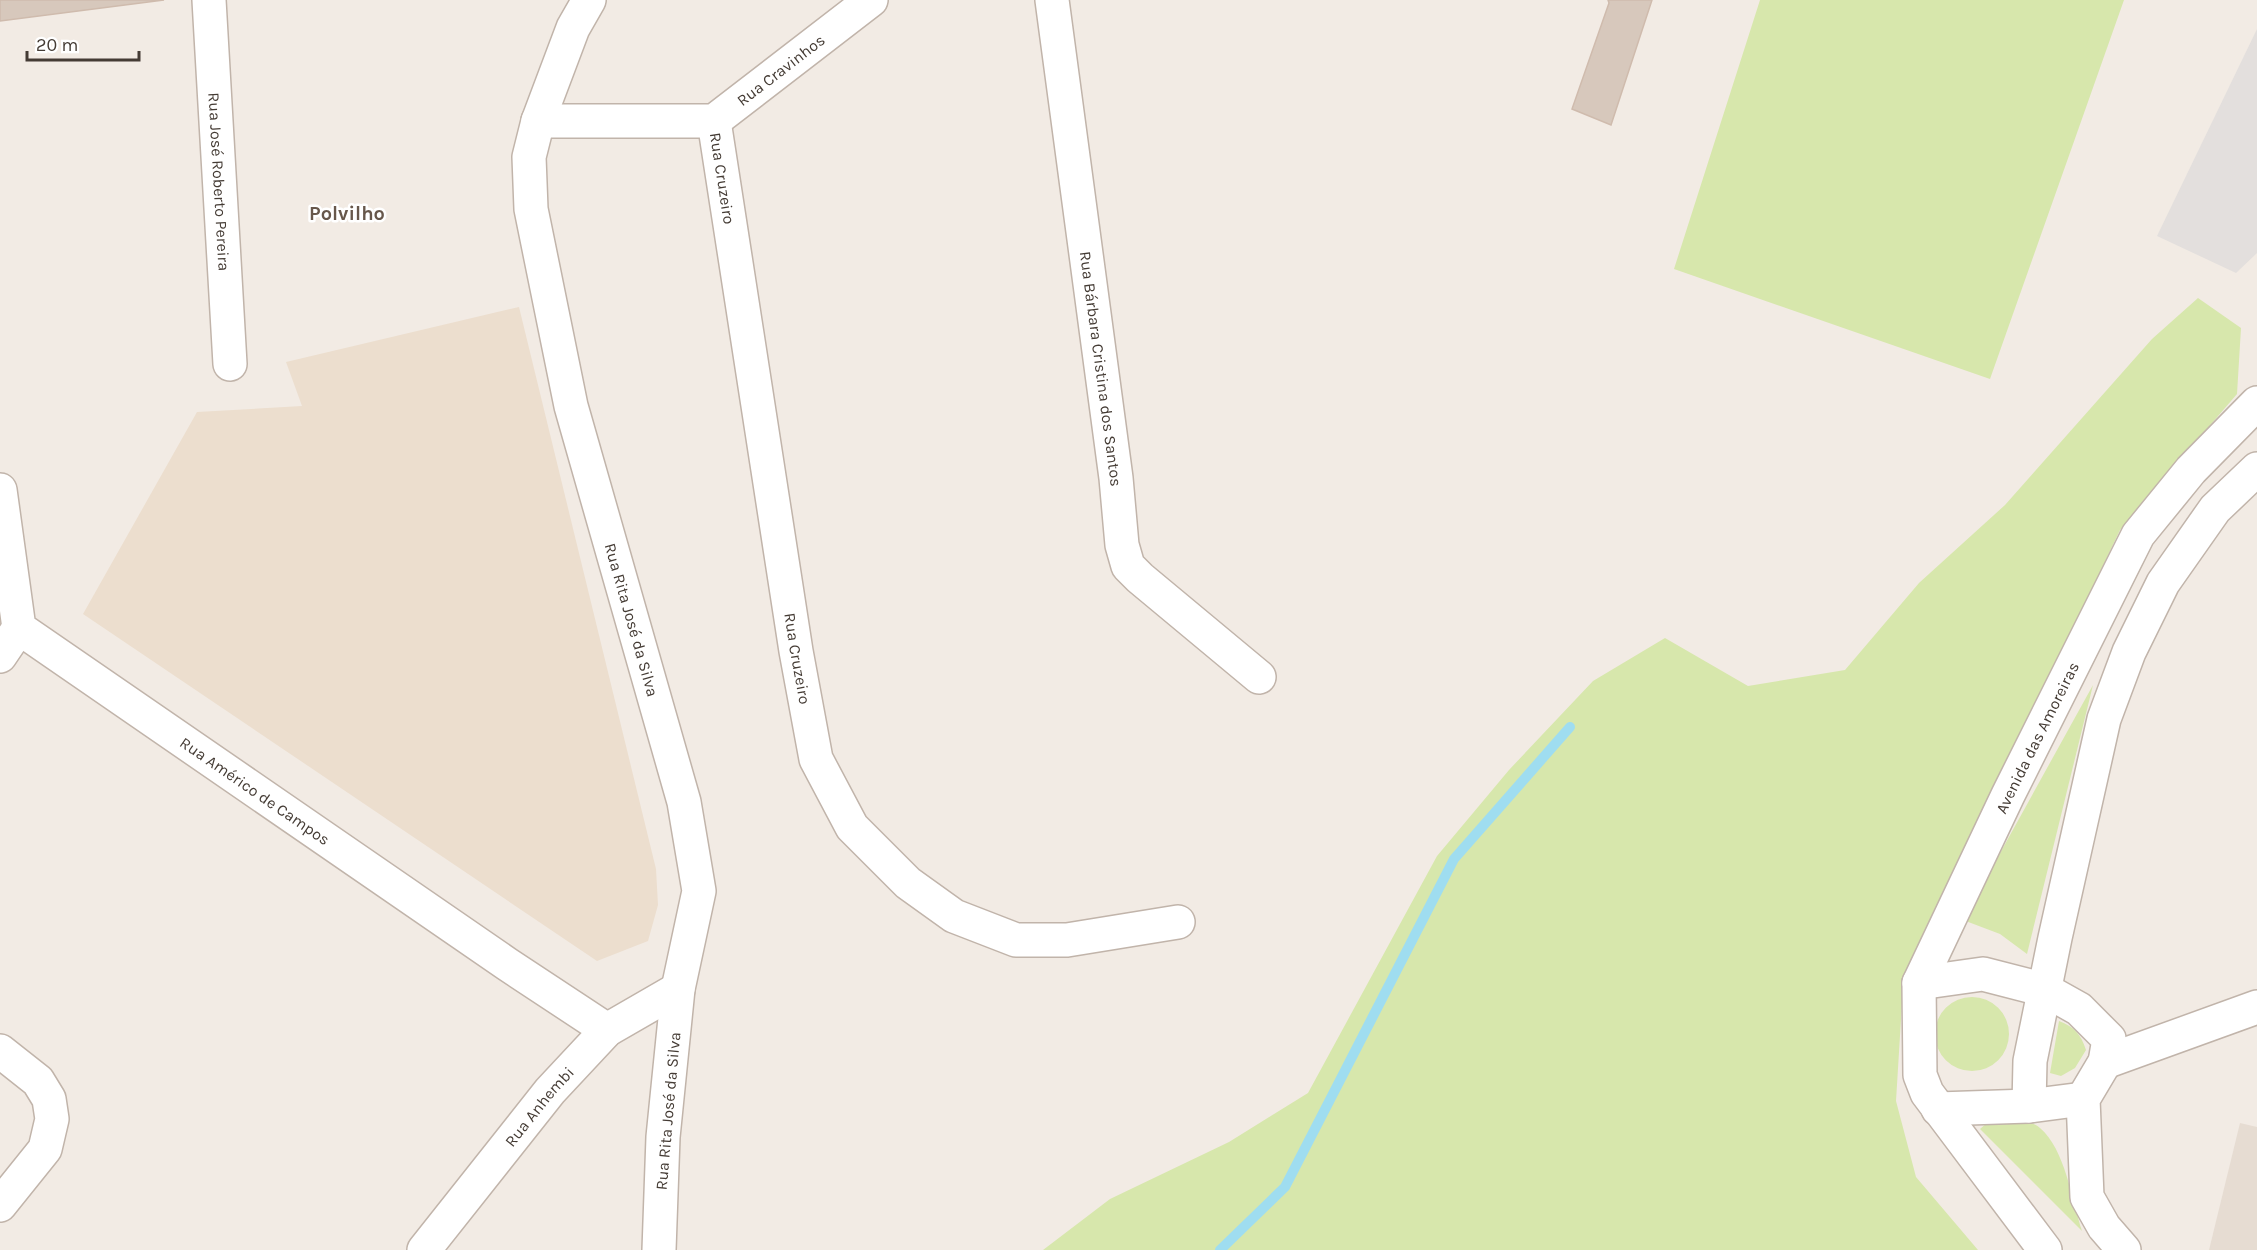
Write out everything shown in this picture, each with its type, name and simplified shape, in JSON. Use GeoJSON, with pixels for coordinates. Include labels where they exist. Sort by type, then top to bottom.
{"type":"FeatureCollection","features":[{"type":"Feature","properties":{"kind":"street","name":"Rua José Roberto Pereira"},"geometry":{"type":"LineString","coordinates":[[209,0],[230,364]]}},
{"type":"Feature","properties":{"kind":"street","name":"Rua Rita José da Silva"},"geometry":{"type":"LineString","coordinates":[[589,0],[573,28],[538,121],[529,157],[531,210],[571,406],[684,802],[699,891],[678,989],[663,1137],[659,1250]]}},
{"type":"Feature","properties":{"kind":"street","name":"Rua Cravinhos"},"geometry":{"type":"LineString","coordinates":[[714,121],[871,0]]}},
{"type":"Feature","properties":{"kind":"street","name":"Rua Bárbara Cristina dos Santos"},"geometry":{"type":"LineString","coordinates":[[1052,0],[1116,478],[1122,545],[1128,566],[1259,677]]}},
{"type":"Feature","properties":{"kind":"street"},"geometry":{"type":"LineString","coordinates":[[538,121],[714,121]]}},
{"type":"Feature","properties":{"kind":"street","name":"Rua Cruzeiro"},"geometry":{"type":"LineString","coordinates":[[714,121],[796,651],[816,759],[852,827],[908,883],[954,916],[1016,940],[1067,940],[1178,922]]}},
{"type":"Feature","properties":{"kind":"street","name":"Avenida das Amoreiras"},"geometry":{"type":"LineString","coordinates":[[2045,1250],[1927,1093],[1920,1075],[1919,982],[2074,660],[2138,535],[2191,470],[2257,403]]}},
{"type":"Feature","properties":{"kind":"street"},"geometry":{"type":"LineString","coordinates":[[2029,1106],[2030,1061],[2104,719],[2129,652],[2163,583],[2215,509],[2257,469]]}},
{"type":"Feature","properties":{"kind":"street"},"geometry":{"type":"LineString","coordinates":[[0,490],[19,628],[0,657]]}},
{"type":"Feature","properties":{"kind":"street","name":"Rua Américo de Campos"},"geometry":{"type":"LineString","coordinates":[[19,628],[606,1030]]}},
{"type":"Feature","properties":{"kind":"street"},"geometry":{"type":"LineString","coordinates":[[1919,982],[1983,974],[2045,990],[2079,1009],[2109,1039],[2105,1062],[2083,1100],[2087,1197],[2104,1227],[2124,1250]]}},
{"type":"Feature","properties":{"kind":"street","name":"Rua Anhembi"},"geometry":{"type":"LineString","coordinates":[[424,1250],[550,1091],[606,1030],[678,989]]}},
{"type":"Feature","properties":{"kind":"street"},"geometry":{"type":"LineString","coordinates":[[2105,1062],[2257,1007]]}},
{"type":"Feature","properties":{"kind":"street"},"geometry":{"type":"LineString","coordinates":[[0,1051],[38,1082],[49,1100],[52,1119],[45,1149],[0,1205]]}},
{"type":"Feature","properties":{"kind":"street"},"geometry":{"type":"LineString","coordinates":[[1938,1109],[2029,1106],[2083,1100]]}},
{"type":"Feature","properties":{"kind":"shaded area"},"geometry":{"type":"Polygon","coordinates":[[[2257,29],[2257,253],[2236,273],[2157,236],[2257,29]]]}},
{"type":"Feature","properties":{"kind":"shaded area"},"geometry":{"type":"Polygon","coordinates":[[[519,307],[656,869],[658,905],[648,941],[597,961],[83,614],[197,412],[302,406],[286,362],[519,307]]]}},
{"type":"Feature","properties":{"kind":"shaded area"},"geometry":{"type":"Polygon","coordinates":[[[2240,1123],[2257,1127],[2257,1250],[2209,1250],[2240,1123]]]}},
{"type":"Feature","properties":{"kind":"green space"},"geometry":{"type":"Polygon","coordinates":[[[1760,0],[2124,0],[1990,379],[1674,269],[1760,0]]]}},
{"type":"Feature","properties":{"kind":"green space"},"geometry":{"type":"Polygon","coordinates":[[[2198,298],[2241,328],[2237,394],[2120,530],[1903,987],[1896,1101],[1916,1177],[1978,1250],[1043,1250],[1110,1199],[1229,1142],[1308,1093],[1437,856],[1509,770],[1593,681],[1665,638],[1748,686],[1845,670],[1919,583],[2005,505],[2152,339],[2198,298]]]}},
{"type":"Feature","properties":{"kind":"green space"},"geometry":{"type":"Polygon","coordinates":[[[2093,685],[2027,954],[2000,934],[1963,920],[2093,685]]]}},
{"type":"Feature","properties":{"kind":"green space"},"geometry":{"type":"Polygon","coordinates":[[[1972,997],[1986,1000],[1998,1008],[2006,1020],[2009,1034],[2006,1048],[1998,1060],[1986,1068],[1972,1071],[1958,1068],[1946,1060],[1938,1048],[1935,1034],[1938,1020],[1946,1008],[1958,1000],[1972,997]]]}},
{"type":"Feature","properties":{"kind":"green space"},"geometry":{"type":"Polygon","coordinates":[[[2059,1021],[2076,1032],[2086,1050],[2075,1068],[2061,1076],[2050,1073],[2059,1021]]]}},
{"type":"Feature","properties":{"kind":"green space"},"geometry":{"type":"Polygon","coordinates":[[[1994,1117],[2030,1123],[2040,1128],[2049,1137],[2062,1162],[2082,1231],[1980,1129],[1994,1117]]]}},
{"type":"Feature","properties":{"kind":"building"},"geometry":{"type":"Polygon","coordinates":[[[0,0],[164,0],[0,21],[0,0]]]}},
{"type":"Feature","properties":{"kind":"building"},"geometry":{"type":"Polygon","coordinates":[[[1608,0],[1652,0],[1611,125],[1572,109],[1609,3],[1608,0]]]}},
{"type":"Feature","properties":{"kind":"waterway"},"geometry":{"type":"LineString","coordinates":[[1220,1250],[1285,1187],[1454,859],[1570,727]]}},
{"type":"Feature","properties":{"kind":"district","name":"Polvilho"},"geometry":{"type":"Point","coordinates":[347,213]}}]}
